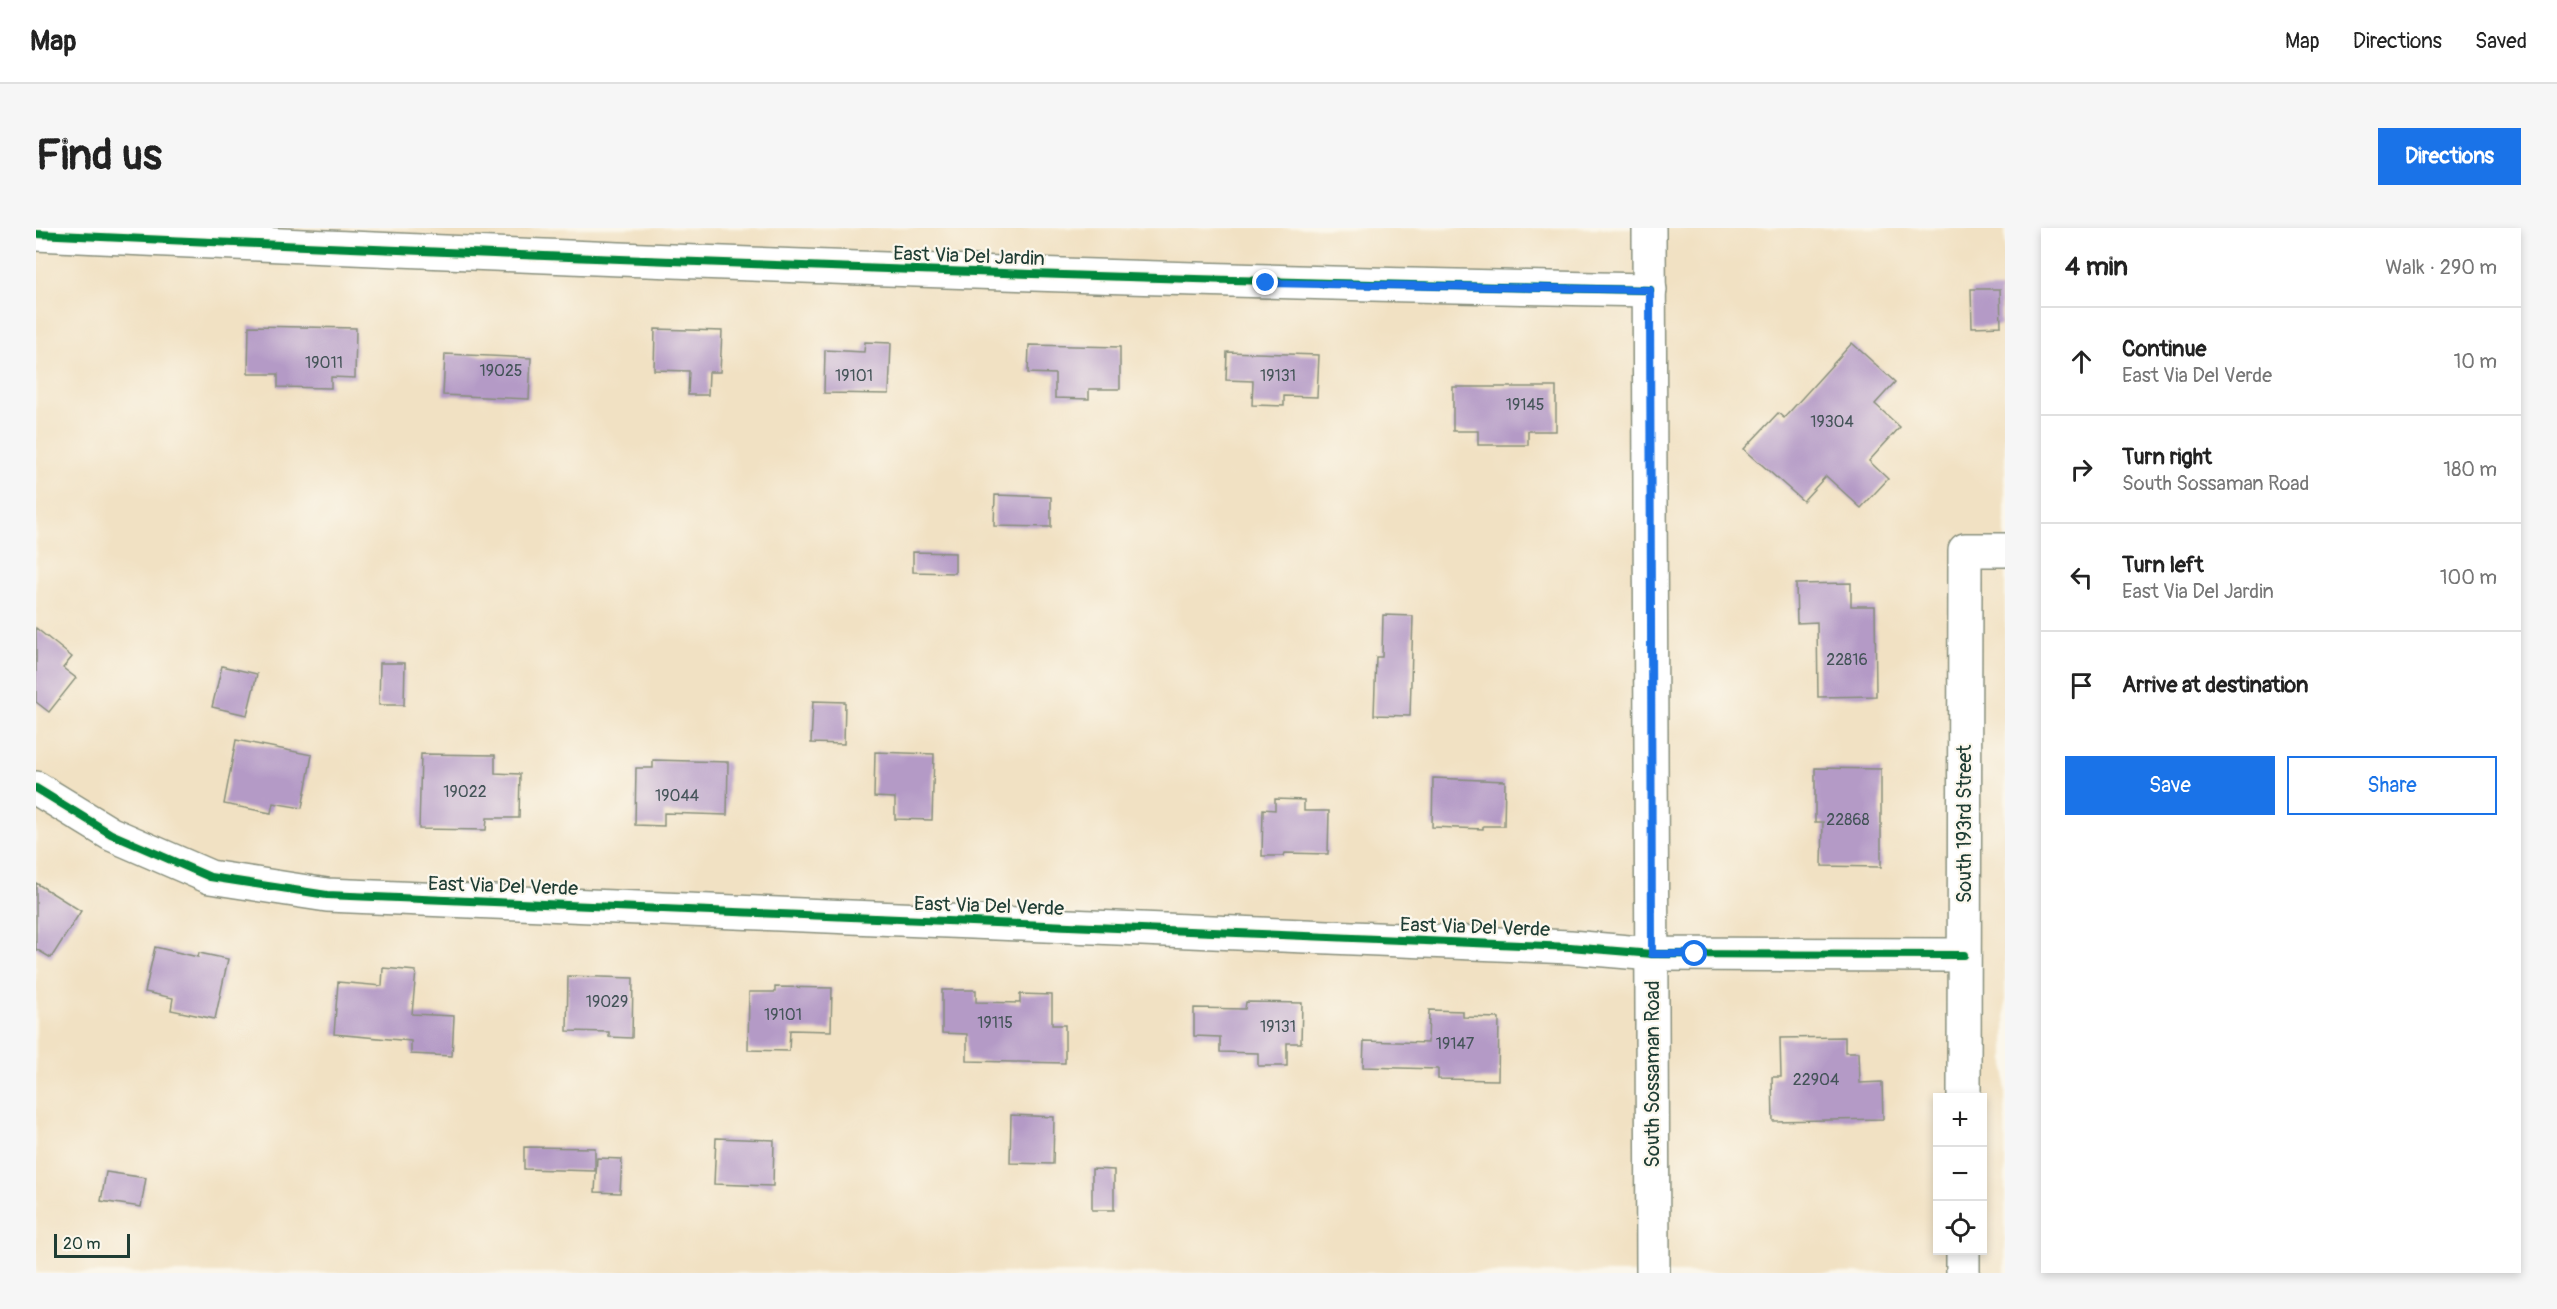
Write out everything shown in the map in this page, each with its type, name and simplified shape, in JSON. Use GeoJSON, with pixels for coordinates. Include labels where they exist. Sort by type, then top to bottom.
{"type":"FeatureCollection","features":[{"type":"Feature","properties":{"kind":"street","name":"South Sossaman Road"},"geometry":{"type":"LineString","coordinates":[[1649,228],[1653,1273]]}},
{"type":"Feature","properties":{"kind":"street","name":"East Via Del Jardin"},"geometry":{"type":"LineString","coordinates":[[36,234],[442,253],[1218,281],[1650,290]]}},
{"type":"Feature","properties":{"kind":"street","name":"South 193rd Street"},"geometry":{"type":"LineString","coordinates":[[1964,1093],[1965,550],[2005,550]]}},
{"type":"Feature","properties":{"kind":"street","name":"East Via Del Verde"},"geometry":{"type":"LineString","coordinates":[[36,788],[111,834],[210,877],[327,895],[1558,946],[1652,954],[1964,955]]}},
{"type":"Feature","properties":{"kind":"street"},"geometry":{"type":"LineString","coordinates":[[1963,1255],[1963,1273]]}},
{"type":"Feature","properties":{"kind":"building"},"geometry":{"type":"Polygon","coordinates":[[[1971,289],[2000,289],[2001,326],[1972,327],[1971,289]]]}},
{"type":"Feature","properties":{"kind":"building"},"geometry":{"type":"Polygon","coordinates":[[[249,326],[356,328],[355,378],[331,377],[331,388],[278,387],[278,374],[248,374],[249,326]]]}},
{"type":"Feature","properties":{"kind":"building"},"geometry":{"type":"Polygon","coordinates":[[[655,329],[722,331],[720,372],[709,372],[708,395],[688,395],[689,371],[654,370],[655,329]]]}},
{"type":"Feature","properties":{"kind":"building"},"geometry":{"type":"Polygon","coordinates":[[[865,342],[891,343],[889,394],[824,393],[825,350],[864,352],[865,342]]]}},
{"type":"Feature","properties":{"kind":"building"},"geometry":{"type":"Polygon","coordinates":[[[1852,343],[1895,382],[1875,404],[1900,427],[1869,461],[1888,479],[1861,508],[1826,476],[1803,501],[1744,449],[1778,413],[1784,418],[1852,343]]]}},
{"type":"Feature","properties":{"kind":"building"},"geometry":{"type":"Polygon","coordinates":[[[1029,345],[1120,347],[1120,389],[1089,389],[1089,399],[1055,398],[1055,374],[1028,373],[1029,345]]]}},
{"type":"Feature","properties":{"kind":"building"},"geometry":{"type":"Polygon","coordinates":[[[1227,352],[1319,355],[1317,397],[1284,396],[1284,406],[1252,405],[1253,381],[1226,380],[1227,352]]]}},
{"type":"Feature","properties":{"kind":"building"},"geometry":{"type":"Polygon","coordinates":[[[445,354],[531,358],[529,399],[443,395],[445,354]]]}},
{"type":"Feature","properties":{"kind":"building"},"geometry":{"type":"Polygon","coordinates":[[[1453,387],[1556,387],[1556,431],[1528,431],[1528,445],[1478,445],[1478,431],[1453,431],[1453,387]]]}},
{"type":"Feature","properties":{"kind":"building"},"geometry":{"type":"Polygon","coordinates":[[[995,495],[1051,497],[1051,527],[994,526],[995,495]]]}},
{"type":"Feature","properties":{"kind":"building"},"geometry":{"type":"Polygon","coordinates":[[[913,552],[955,553],[955,573],[913,572],[913,552]]]}},
{"type":"Feature","properties":{"kind":"building"},"geometry":{"type":"Polygon","coordinates":[[[1851,583],[1851,606],[1875,606],[1876,696],[1818,697],[1817,622],[1797,623],[1796,584],[1851,583]]]}},
{"type":"Feature","properties":{"kind":"building"},"geometry":{"type":"Polygon","coordinates":[[[1383,615],[1413,616],[1410,716],[1374,715],[1376,657],[1382,657],[1383,615]]]}},
{"type":"Feature","properties":{"kind":"building"},"geometry":{"type":"Polygon","coordinates":[[[36,628],[72,657],[63,668],[76,678],[49,712],[36,702],[36,628]]]}},
{"type":"Feature","properties":{"kind":"building"},"geometry":{"type":"Polygon","coordinates":[[[380,663],[405,663],[404,705],[379,705],[380,663]]]}},
{"type":"Feature","properties":{"kind":"building"},"geometry":{"type":"Polygon","coordinates":[[[222,666],[257,674],[247,715],[212,707],[222,666]]]}},
{"type":"Feature","properties":{"kind":"building"},"geometry":{"type":"Polygon","coordinates":[[[813,701],[845,702],[844,744],[811,743],[813,701]]]}},
{"type":"Feature","properties":{"kind":"building"},"geometry":{"type":"Polygon","coordinates":[[[236,740],[312,755],[302,808],[273,803],[271,813],[224,804],[236,740]]]}},
{"type":"Feature","properties":{"kind":"building"},"geometry":{"type":"Polygon","coordinates":[[[875,752],[934,754],[932,820],[895,819],[895,798],[874,797],[875,752]]]}},
{"type":"Feature","properties":{"kind":"building"},"geometry":{"type":"Polygon","coordinates":[[[421,754],[495,755],[495,773],[520,774],[519,818],[487,818],[486,830],[419,829],[421,754]]]}},
{"type":"Feature","properties":{"kind":"building"},"geometry":{"type":"Polygon","coordinates":[[[653,760],[728,762],[727,815],[664,813],[664,826],[635,825],[636,768],[653,768],[653,760]]]}},
{"type":"Feature","properties":{"kind":"building"},"geometry":{"type":"Polygon","coordinates":[[[1815,768],[1881,769],[1881,867],[1822,866],[1823,822],[1815,822],[1815,768]]]}},
{"type":"Feature","properties":{"kind":"building"},"geometry":{"type":"Polygon","coordinates":[[[1433,778],[1505,781],[1504,826],[1483,826],[1483,829],[1432,827],[1433,778]]]}},
{"type":"Feature","properties":{"kind":"building"},"geometry":{"type":"Polygon","coordinates":[[[1275,799],[1304,800],[1304,811],[1329,811],[1328,854],[1285,853],[1284,856],[1262,856],[1263,809],[1275,810],[1275,799]]]}},
{"type":"Feature","properties":{"kind":"building"},"geometry":{"type":"Polygon","coordinates":[[[36,883],[81,911],[51,958],[36,949],[36,883]]]}},
{"type":"Feature","properties":{"kind":"building"},"geometry":{"type":"Polygon","coordinates":[[[155,947],[198,957],[199,953],[228,959],[215,1019],[171,1010],[173,998],[145,992],[155,947]]]}},
{"type":"Feature","properties":{"kind":"building"},"geometry":{"type":"Polygon","coordinates":[[[383,968],[416,971],[412,1014],[454,1016],[452,1056],[411,1054],[411,1041],[334,1034],[338,982],[382,986],[383,968]]]}},
{"type":"Feature","properties":{"kind":"building"},"geometry":{"type":"Polygon","coordinates":[[[568,976],[633,978],[632,1038],[609,1037],[609,1032],[567,1031],[568,976]]]}},
{"type":"Feature","properties":{"kind":"building"},"geometry":{"type":"Polygon","coordinates":[[[775,987],[832,988],[831,1031],[790,1030],[789,1051],[748,1050],[749,992],[775,992],[775,987]]]}},
{"type":"Feature","properties":{"kind":"building"},"geometry":{"type":"Polygon","coordinates":[[[942,990],[976,990],[976,1002],[1020,1003],[1020,994],[1052,995],[1052,1025],[1065,1025],[1065,1063],[967,1061],[967,1034],[942,1033],[942,990]]]}},
{"type":"Feature","properties":{"kind":"building"},"geometry":{"type":"Polygon","coordinates":[[[1246,1002],[1302,1003],[1301,1043],[1287,1043],[1287,1066],[1258,1066],[1258,1053],[1220,1052],[1220,1037],[1194,1036],[1194,1008],[1245,1009],[1246,1002]]]}},
{"type":"Feature","properties":{"kind":"building"},"geometry":{"type":"Polygon","coordinates":[[[1429,1010],[1463,1011],[1463,1017],[1499,1018],[1498,1080],[1438,1079],[1438,1069],[1363,1067],[1364,1041],[1428,1043],[1429,1010]]]}},
{"type":"Feature","properties":{"kind":"building"},"geometry":{"type":"Polygon","coordinates":[[[1845,1037],[1845,1052],[1859,1052],[1860,1083],[1882,1082],[1883,1119],[1773,1121],[1772,1077],[1781,1077],[1780,1038],[1845,1037]]]}},
{"type":"Feature","properties":{"kind":"building"},"geometry":{"type":"Polygon","coordinates":[[[1011,1115],[1054,1117],[1053,1164],[1010,1163],[1011,1115]]]}},
{"type":"Feature","properties":{"kind":"building"},"geometry":{"type":"Polygon","coordinates":[[[716,1138],[774,1140],[773,1186],[714,1184],[716,1138]]]}},
{"type":"Feature","properties":{"kind":"building"},"geometry":{"type":"Polygon","coordinates":[[[524,1147],[595,1148],[595,1171],[524,1169],[524,1147]]]}},
{"type":"Feature","properties":{"kind":"building"},"geometry":{"type":"Polygon","coordinates":[[[597,1158],[622,1159],[620,1193],[595,1192],[597,1158]]]}},
{"type":"Feature","properties":{"kind":"building"},"geometry":{"type":"Polygon","coordinates":[[[1092,1169],[1114,1170],[1114,1210],[1092,1210],[1092,1169]]]}},
{"type":"Feature","properties":{"kind":"building"},"geometry":{"type":"Polygon","coordinates":[[[106,1172],[146,1178],[141,1207],[101,1201],[106,1172]]]}},
{"type":"Feature","properties":{"kind":"cycle path"},"geometry":{"type":"LineString","coordinates":[[36,234],[843,268],[1246,281],[1650,290]]}},
{"type":"Feature","properties":{"kind":"cycle path"},"geometry":{"type":"LineString","coordinates":[[36,788],[111,834],[210,877],[327,895],[1570,947],[1652,954],[1964,955]]}},
{"type":"Feature","properties":{"kind":"route"},"geometry":{"type":"LineString","coordinates":[[1266,283],[1650,290],[1652,954],[1695,954]]}}]}
